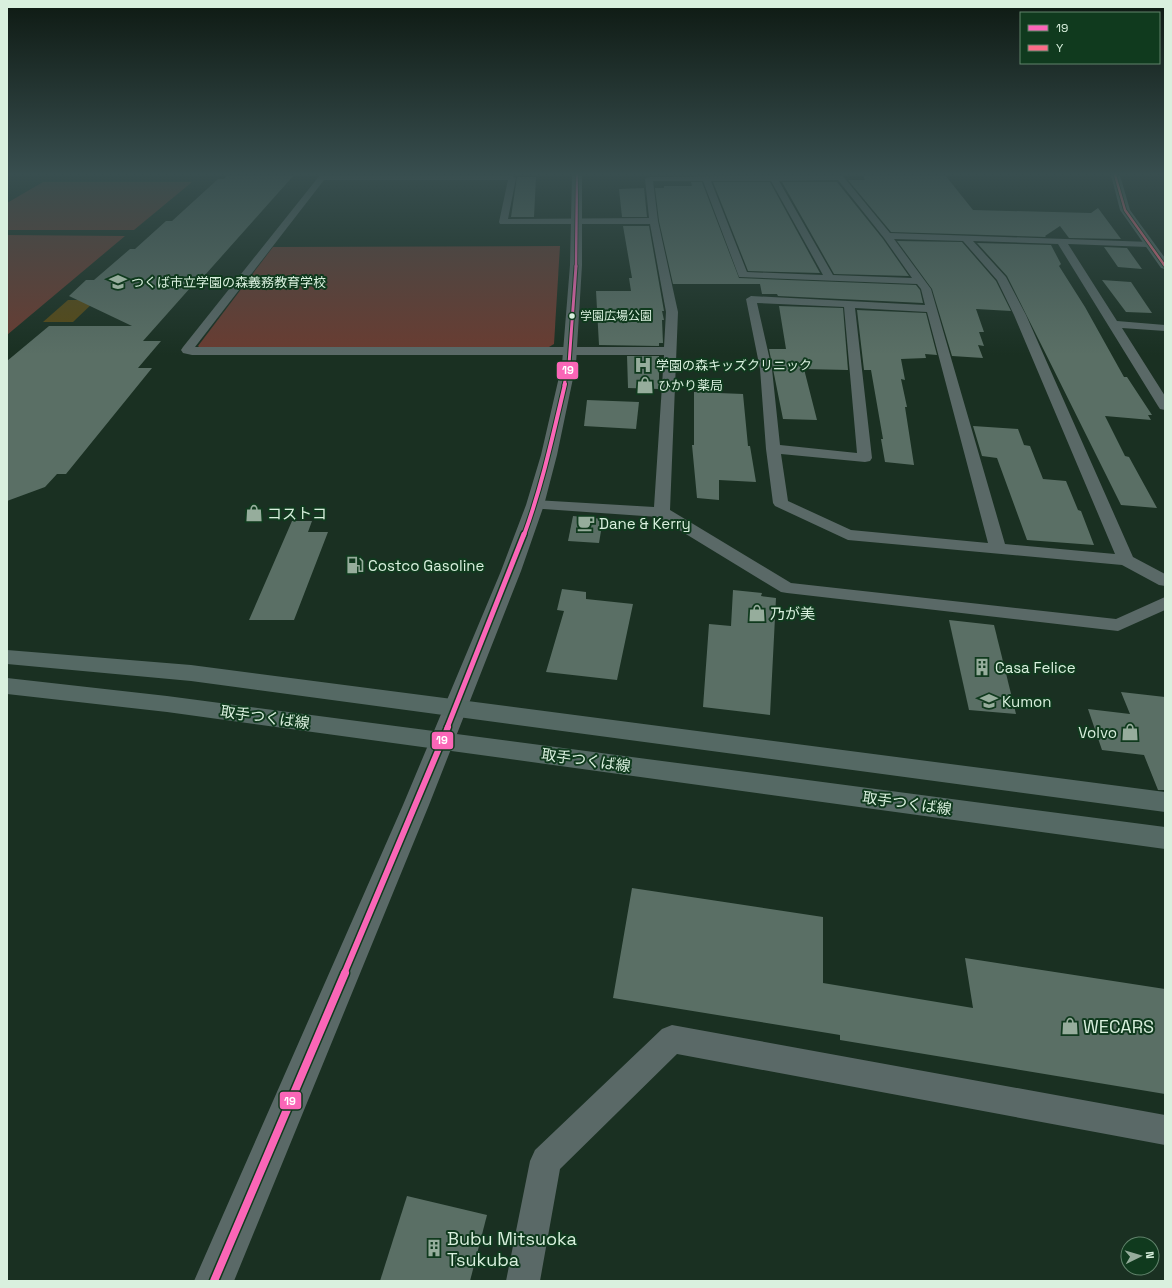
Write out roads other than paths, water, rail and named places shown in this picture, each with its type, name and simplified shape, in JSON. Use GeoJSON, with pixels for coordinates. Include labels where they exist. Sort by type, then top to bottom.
{"type":"FeatureCollection","features":[{"type":"Feature","properties":{"kind":"main road"},"geometry":{"type":"LineString","coordinates":[[1142,235],[1165,266]]}},
{"type":"Feature","properties":{"kind":"main road"},"geometry":{"type":"LineString","coordinates":[[1156,235],[1160,241]]}},
{"type":"Feature","properties":{"kind":"main road"},"geometry":{"type":"LineString","coordinates":[[7,657],[191,673],[1165,802]]}},
{"type":"Feature","properties":{"kind":"main road","name":"取手つくば線"},"geometry":{"type":"LineString","coordinates":[[7,686],[167,704],[1165,838]]}},
{"type":"Feature","properties":{"kind":"street"},"geometry":{"type":"LineString","coordinates":[[277,235],[188,350],[670,351]]}},
{"type":"Feature","properties":{"kind":"street"},"geometry":{"type":"LineString","coordinates":[[214,1281],[456,708],[518,555],[535,505],[549,455],[571,351],[576,265],[576,235]]}},
{"type":"Feature","properties":{"kind":"street"},"geometry":{"type":"LineString","coordinates":[[657,235],[672,312],[662,512]]}},
{"type":"Feature","properties":{"kind":"street"},"geometry":{"type":"LineString","coordinates":[[728,235],[743,275],[921,281]]}},
{"type":"Feature","properties":{"kind":"street"},"geometry":{"type":"LineString","coordinates":[[806,235],[830,278]]}},
{"type":"Feature","properties":{"kind":"street"},"geometry":{"type":"LineString","coordinates":[[887,236],[1148,244]]}},
{"type":"Feature","properties":{"kind":"street"},"geometry":{"type":"LineString","coordinates":[[887,236],[926,289],[998,548]]}},
{"type":"Feature","properties":{"kind":"street"},"geometry":{"type":"LineString","coordinates":[[966,239],[1002,279],[1023,322],[1126,560]]}},
{"type":"Feature","properties":{"kind":"street"},"geometry":{"type":"LineString","coordinates":[[1061,241],[1115,324],[1165,406]]}},
{"type":"Feature","properties":{"kind":"street"},"geometry":{"type":"LineString","coordinates":[[932,310],[751,299],[766,369],[773,449],[781,503],[848,535],[1126,560],[1165,581]]}},
{"type":"Feature","properties":{"kind":"street"},"geometry":{"type":"LineString","coordinates":[[773,449],[864,458],[849,304]]}},
{"type":"Feature","properties":{"kind":"street"},"geometry":{"type":"LineString","coordinates":[[1115,324],[1165,328]]}},
{"type":"Feature","properties":{"kind":"street"},"geometry":{"type":"LineString","coordinates":[[535,505],[662,512],[787,588],[1118,625],[1165,603]]}},
{"type":"Feature","properties":{"kind":"street"},"geometry":{"type":"LineString","coordinates":[[523,1281],[546,1161],[672,1039],[1165,1130]]}},
{"type":"Feature","properties":{"kind":"place","name":"つくば市立学園の森義務教育学校"},"geometry":{"type":"Point","coordinates":[118,282]}},
{"type":"Feature","properties":{"kind":"place","name":"学園広場公園"},"geometry":{"type":"Point","coordinates":[572,316]}},
{"type":"Feature","properties":{"kind":"place","name":"学園の森キッズクリニック"},"geometry":{"type":"Point","coordinates":[643,365]}},
{"type":"Feature","properties":{"kind":"place","name":"ひかり薬局"},"geometry":{"type":"Point","coordinates":[645,385]}},
{"type":"Feature","properties":{"kind":"place","name":"コストコ"},"geometry":{"type":"Point","coordinates":[254,513]}},
{"type":"Feature","properties":{"kind":"place","name":"Dane & Kerry"},"geometry":{"type":"Point","coordinates":[586,523]}},
{"type":"Feature","properties":{"kind":"place","name":"Costco Gasoline"},"geometry":{"type":"Point","coordinates":[355,565]}},
{"type":"Feature","properties":{"kind":"place","name":"乃が美"},"geometry":{"type":"Point","coordinates":[757,613]}},
{"type":"Feature","properties":{"kind":"place","name":"Casa Felice"},"geometry":{"type":"Point","coordinates":[982,667]}},
{"type":"Feature","properties":{"kind":"place","name":"Kumon"},"geometry":{"type":"Point","coordinates":[989,701]}},
{"type":"Feature","properties":{"kind":"place","name":"Volvo"},"geometry":{"type":"Point","coordinates":[1130,732]}},
{"type":"Feature","properties":{"kind":"place","name":"WECARS"},"geometry":{"type":"Point","coordinates":[1070,1026]}},
{"type":"Feature","properties":{"kind":"place","name":"Bubu Mitsuoka Tsukuba"},"geometry":{"type":"Point","coordinates":[434,1248]}}]}
